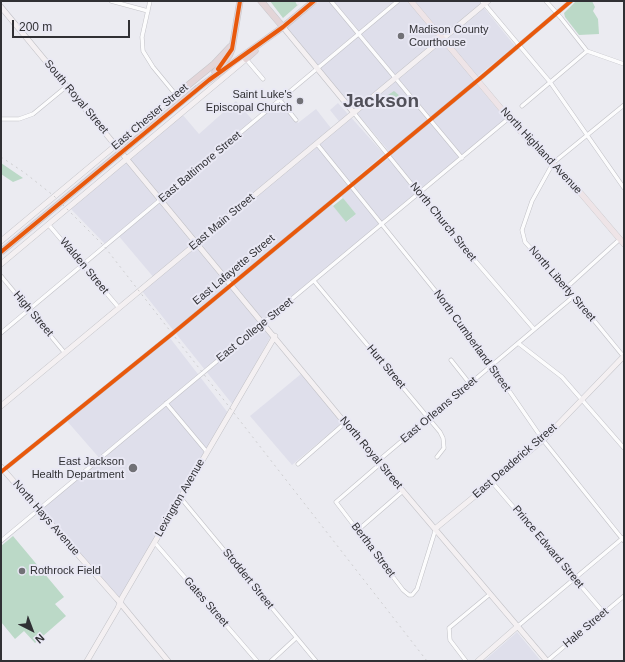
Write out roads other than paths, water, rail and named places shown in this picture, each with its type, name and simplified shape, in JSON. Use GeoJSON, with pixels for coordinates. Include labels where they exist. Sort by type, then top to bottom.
{"type":"FeatureCollection","features":[{"type":"Feature","properties":{"kind":"highway"},"geometry":{"type":"LineString","coordinates":[[209,80],[229,56],[234,41],[240,1]]}},
{"type":"Feature","properties":{"kind":"highway"},"geometry":{"type":"LineString","coordinates":[[261,1],[283,27]]}},
{"type":"Feature","properties":{"kind":"highway","name":"East Chester Street"},"geometry":{"type":"LineString","coordinates":[[1,252],[198,88],[283,27],[314,1]]}},
{"type":"Feature","properties":{"kind":"highway"},"geometry":{"type":"LineString","coordinates":[[246,59],[272,35]]}},
{"type":"Feature","properties":{"kind":"highway"},"geometry":{"type":"LineString","coordinates":[[176,95],[222,57],[234,41]]}},
{"type":"Feature","properties":{"kind":"main road","name":"North Highland Avenue"},"geometry":{"type":"LineString","coordinates":[[411,1],[529,141],[553,163],[622,241]]}},
{"type":"Feature","properties":{"kind":"street"},"geometry":{"type":"LineString","coordinates":[[111,1],[148,11]]}},
{"type":"Feature","properties":{"kind":"street"},"geometry":{"type":"LineString","coordinates":[[1,241],[176,95],[153,67],[143,51],[142,37],[150,1]]}},
{"type":"Feature","properties":{"kind":"street"},"geometry":{"type":"LineString","coordinates":[[331,1],[462,158]]}},
{"type":"Feature","properties":{"kind":"street","name":"East Baltimore Street"},"geometry":{"type":"LineString","coordinates":[[1,333],[398,1]]}},
{"type":"Feature","properties":{"kind":"street"},"geometry":{"type":"LineString","coordinates":[[546,1],[558,13],[587,51],[624,64]]}},
{"type":"Feature","properties":{"kind":"street","name":"East Lafayette Street"},"geometry":{"type":"LineString","coordinates":[[2,470],[478,81],[571,1]]}},
{"type":"Feature","properties":{"kind":"street"},"geometry":{"type":"LineString","coordinates":[[485,2],[519,46],[550,82],[624,188]]}},
{"type":"Feature","properties":{"kind":"street","name":"East Main Street"},"geometry":{"type":"LineString","coordinates":[[1,406],[64,352],[317,144],[485,2]]}},
{"type":"Feature","properties":{"kind":"street","name":"South Royal Street"},"geometry":{"type":"LineString","coordinates":[[1,7],[197,243]]}},
{"type":"Feature","properties":{"kind":"street"},"geometry":{"type":"LineString","coordinates":[[283,27],[354,113]]}},
{"type":"Feature","properties":{"kind":"street"},"geometry":{"type":"LineString","coordinates":[[522,106],[587,51]]}},
{"type":"Feature","properties":{"kind":"street"},"geometry":{"type":"LineString","coordinates":[[1,264],[246,59],[263,79]]}},
{"type":"Feature","properties":{"kind":"street"},"geometry":{"type":"LineString","coordinates":[[1,119],[19,119],[33,114],[67,86]]}},
{"type":"Feature","properties":{"kind":"street"},"geometry":{"type":"LineString","coordinates":[[280,100],[296,120]]}},
{"type":"Feature","properties":{"kind":"street"},"geometry":{"type":"LineString","coordinates":[[553,163],[624,105]]}},
{"type":"Feature","properties":{"kind":"street","name":"North Church Street"},"geometry":{"type":"LineString","coordinates":[[354,113],[419,193],[534,329]]}},
{"type":"Feature","properties":{"kind":"street","name":"East College Street"},"geometry":{"type":"LineString","coordinates":[[1,541],[509,118]]}},
{"type":"Feature","properties":{"kind":"street","name":"North Cumberland Street"},"geometry":{"type":"LineString","coordinates":[[317,144],[431,284],[492,366],[543,440],[623,539]]}},
{"type":"Feature","properties":{"kind":"street","name":"North Liberty Street"},"geometry":{"type":"LineString","coordinates":[[553,163],[532,201],[522,230],[524,242],[574,296],[624,356]]}},
{"type":"Feature","properties":{"kind":"street","name":"Walden Street"},"geometry":{"type":"LineString","coordinates":[[48,224],[119,308]]}},
{"type":"Feature","properties":{"kind":"street"},"geometry":{"type":"LineString","coordinates":[[566,288],[622,241]]}},
{"type":"Feature","properties":{"kind":"street","name":"North Royal Street"},"geometry":{"type":"LineString","coordinates":[[197,243],[345,423],[436,528],[547,661]]}},
{"type":"Feature","properties":{"kind":"street","name":"High Street"},"geometry":{"type":"LineString","coordinates":[[1,276],[64,352]]}},
{"type":"Feature","properties":{"kind":"street","name":"Hurt Street"},"geometry":{"type":"LineString","coordinates":[[314,281],[429,419],[443,438],[444,448],[437,457]]}},
{"type":"Feature","properties":{"kind":"street","name":"East Orleans Street"},"geometry":{"type":"LineString","coordinates":[[336,502],[429,419],[574,296]]}},
{"type":"Feature","properties":{"kind":"street","name":"Lexington Avenue"},"geometry":{"type":"LineString","coordinates":[[87,661],[180,497],[208,452],[275,336]]}},
{"type":"Feature","properties":{"kind":"street"},"geometry":{"type":"LineString","coordinates":[[518,343],[562,377],[624,448]]}},
{"type":"Feature","properties":{"kind":"street","name":"East Deaderick Street"},"geometry":{"type":"LineString","coordinates":[[436,528],[543,440],[624,356]]}},
{"type":"Feature","properties":{"kind":"street"},"geometry":{"type":"LineString","coordinates":[[451,360],[470,384]]}},
{"type":"Feature","properties":{"kind":"street"},"geometry":{"type":"LineString","coordinates":[[166,403],[208,452]]}},
{"type":"Feature","properties":{"kind":"street"},"geometry":{"type":"LineString","coordinates":[[298,464],[345,423]]}},
{"type":"Feature","properties":{"kind":"street","name":"North Hays Avenue"},"geometry":{"type":"LineString","coordinates":[[2,470],[120,602],[168,661]]}},
{"type":"Feature","properties":{"kind":"street","name":"Prince Edward Street"},"geometry":{"type":"LineString","coordinates":[[492,482],[604,613]]}},
{"type":"Feature","properties":{"kind":"street"},"geometry":{"type":"LineString","coordinates":[[358,530],[403,491]]}},
{"type":"Feature","properties":{"kind":"street","name":"Stoddert Street"},"geometry":{"type":"LineString","coordinates":[[180,497],[316,661]]}},
{"type":"Feature","properties":{"kind":"street","name":"Bertha Street"},"geometry":{"type":"LineString","coordinates":[[336,502],[403,590],[412,595],[417,589],[436,528]]}},
{"type":"Feature","properties":{"kind":"street"},"geometry":{"type":"LineString","coordinates":[[478,661],[623,539]]}},
{"type":"Feature","properties":{"kind":"street","name":"Gates Street"},"geometry":{"type":"LineString","coordinates":[[155,543],[257,661]]}},
{"type":"Feature","properties":{"kind":"street"},"geometry":{"type":"LineString","coordinates":[[466,661],[450,640],[450,628],[490,594]]}},
{"type":"Feature","properties":{"kind":"street","name":"Hale Street"},"geometry":{"type":"LineString","coordinates":[[547,661],[624,596]]}},
{"type":"Feature","properties":{"kind":"street"},"geometry":{"type":"LineString","coordinates":[[271,661],[296,638]]}},
{"type":"Feature","properties":{"kind":"railway"},"geometry":{"type":"LineString","coordinates":[[1,157],[25,173],[54,196],[104,246],[427,661]]}},
{"type":"Feature","properties":{"kind":"place","name":"Madison County Courthouse"},"geometry":{"type":"Point","coordinates":[401,36]}},
{"type":"Feature","properties":{"kind":"place","name":"Saint Luke's Episcopal Church"},"geometry":{"type":"Point","coordinates":[300,101]}},
{"type":"Feature","properties":{"kind":"place","name":"East Jackson Health Department"},"geometry":{"type":"Point","coordinates":[133,468]}},
{"type":"Feature","properties":{"kind":"place","name":"Rothrock Field"},"geometry":{"type":"Point","coordinates":[22,571]}},
{"type":"Feature","properties":{"kind":"district","name":"Jackson"},"geometry":{"type":"Point","coordinates":[381,102]}}]}
